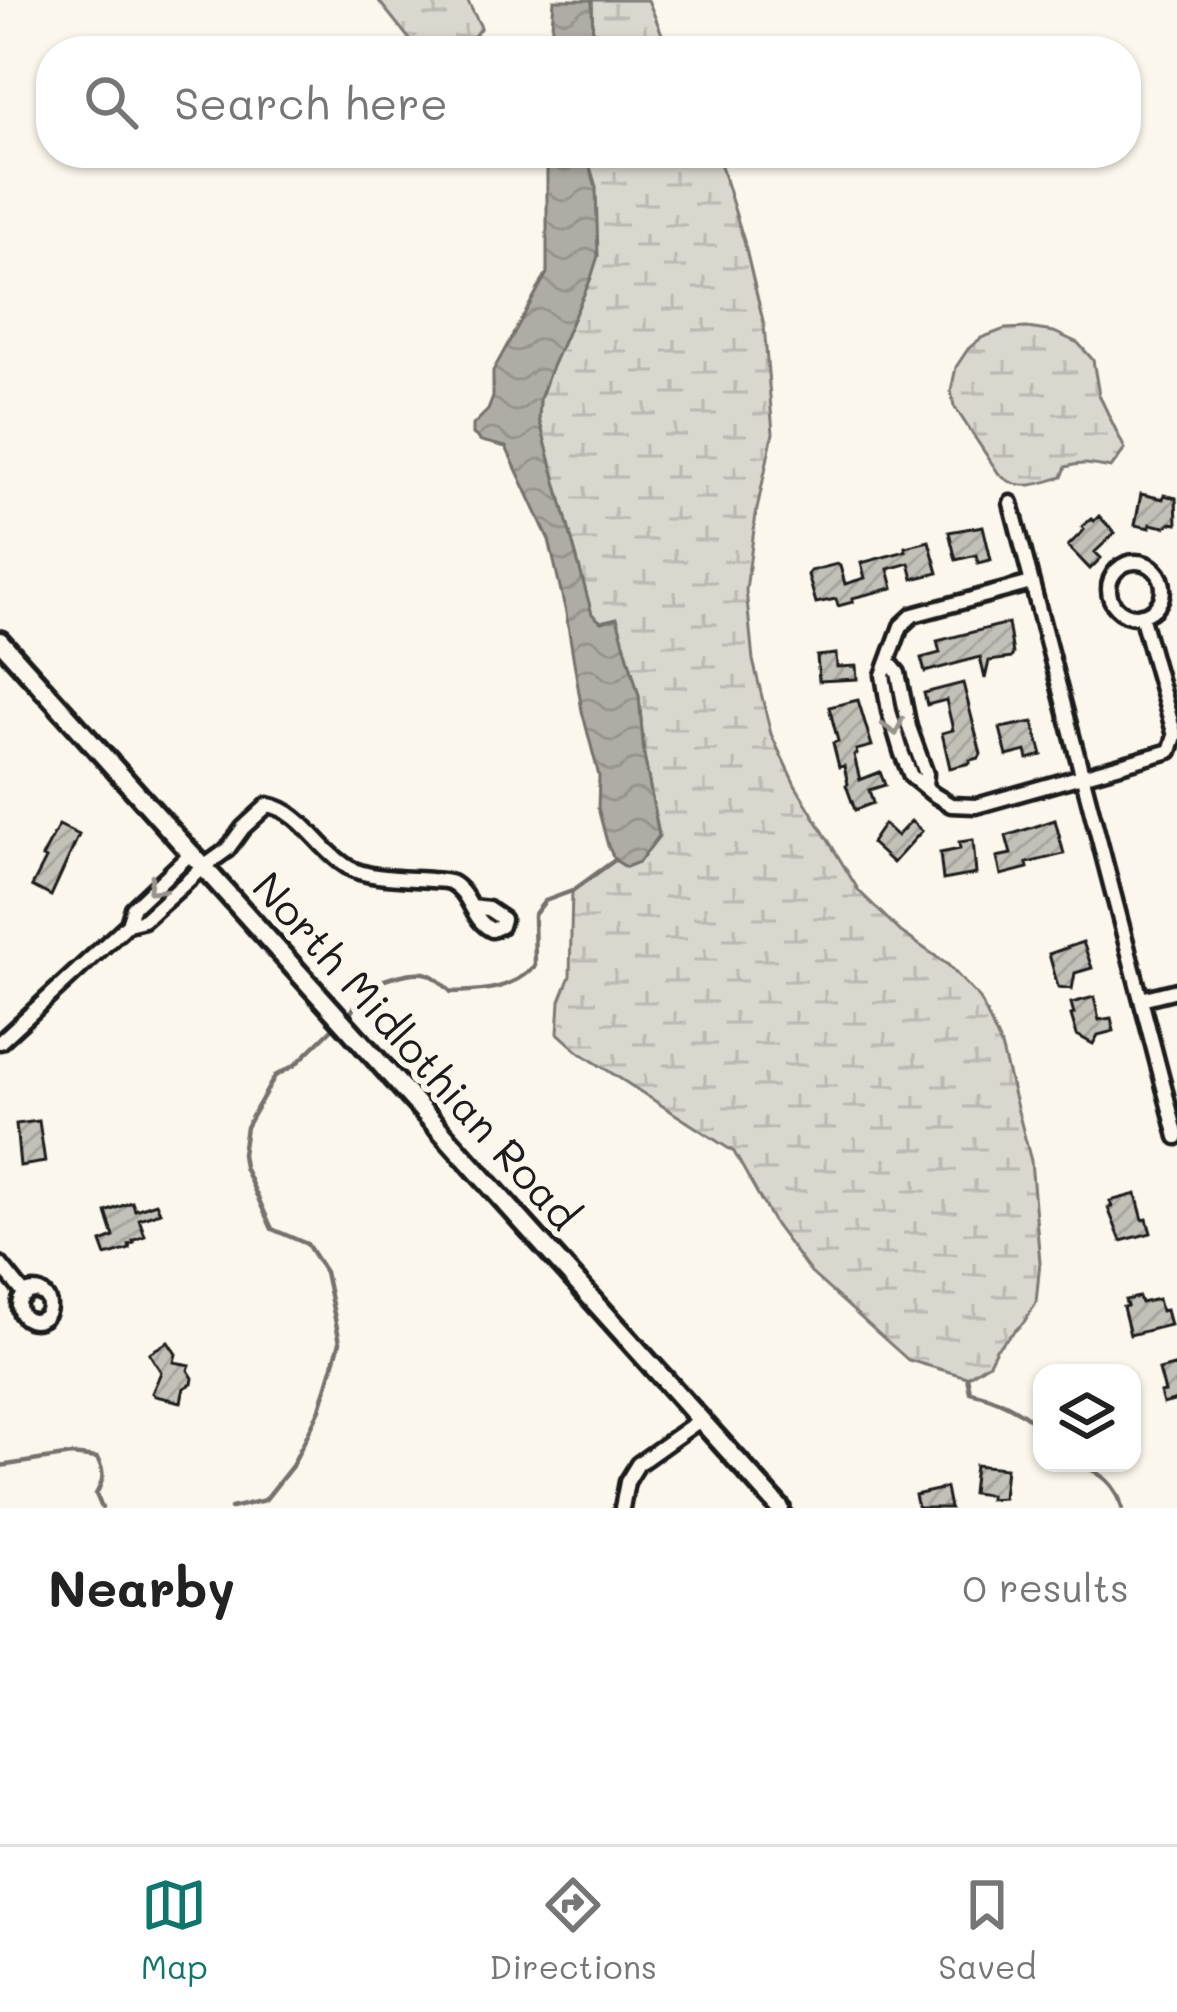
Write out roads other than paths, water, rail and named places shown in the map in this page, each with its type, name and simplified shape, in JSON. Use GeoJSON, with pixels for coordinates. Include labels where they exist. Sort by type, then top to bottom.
{"type":"FeatureCollection","features":[{"type":"Feature","properties":{"kind":"main road","name":"North Midlothian Road"},"geometry":{"type":"LineString","coordinates":[[0,641],[780,1508]]}},
{"type":"Feature","properties":{"kind":"street"},"geometry":{"type":"LineString","coordinates":[[1011,503],[1176,1133]]}},
{"type":"Feature","properties":{"kind":"street"},"geometry":{"type":"LineString","coordinates":[[1129,562],[1150,567],[1162,583],[1159,602],[1141,615],[1121,611],[1109,592],[1116,571],[1129,562]]}},
{"type":"Feature","properties":{"kind":"street"},"geometry":{"type":"LineString","coordinates":[[1031,583],[913,614],[901,626],[883,675],[895,734],[911,776],[951,805],[964,807],[1161,756],[1173,747],[1175,736],[1141,615]]}},
{"type":"Feature","properties":{"kind":"street"},"geometry":{"type":"LineString","coordinates":[[0,1042],[128,924],[144,920],[196,861],[227,850],[268,805],[284,808],[349,868],[449,882],[472,907]]}},
{"type":"Feature","properties":{"kind":"street"},"geometry":{"type":"LineString","coordinates":[[1141,999],[1177,990]]}},
{"type":"Feature","properties":{"kind":"street"},"geometry":{"type":"LineString","coordinates":[[0,1264],[25,1295]]}},
{"type":"Feature","properties":{"kind":"street"},"geometry":{"type":"LineString","coordinates":[[622,1508],[627,1482],[638,1464],[700,1420]]}},
{"type":"Feature","properties":{"kind":"water"},"geometry":{"type":"Polygon","coordinates":[[[554,0],[592,0],[593,36],[551,36],[554,0]]]}},
{"type":"Feature","properties":{"kind":"water"},"geometry":{"type":"Polygon","coordinates":[[[547,168],[590,168],[596,187],[598,256],[550,371],[539,419],[592,614],[601,622],[617,618],[639,696],[659,836],[639,862],[626,867],[615,860],[608,846],[598,808],[599,776],[549,540],[506,447],[473,434],[473,425],[493,397],[493,371],[547,273],[547,168]]]}},
{"type":"Feature","properties":{"kind":"waterway"},"geometry":{"type":"LineString","coordinates":[[348,1016],[368,988],[404,975],[428,974],[451,992],[485,990],[516,980],[535,966],[534,915],[545,901],[572,891],[615,860]]}},
{"type":"Feature","properties":{"kind":"waterway"},"geometry":{"type":"LineString","coordinates":[[231,1508],[265,1500],[292,1466],[320,1409],[340,1342],[325,1272],[307,1244],[272,1229],[242,1154],[246,1127],[275,1076],[295,1065],[335,1026]]}},
{"type":"Feature","properties":{"kind":"waterway"},"geometry":{"type":"LineString","coordinates":[[967,1377],[970,1392],[1033,1422]]}},
{"type":"Feature","properties":{"kind":"waterway"},"geometry":{"type":"LineString","coordinates":[[0,1466],[71,1455],[97,1458],[103,1476],[96,1494],[102,1508]]}},
{"type":"Feature","properties":{"kind":"waterway"},"geometry":{"type":"LineString","coordinates":[[1094,1472],[1116,1492],[1122,1508]]}}]}
